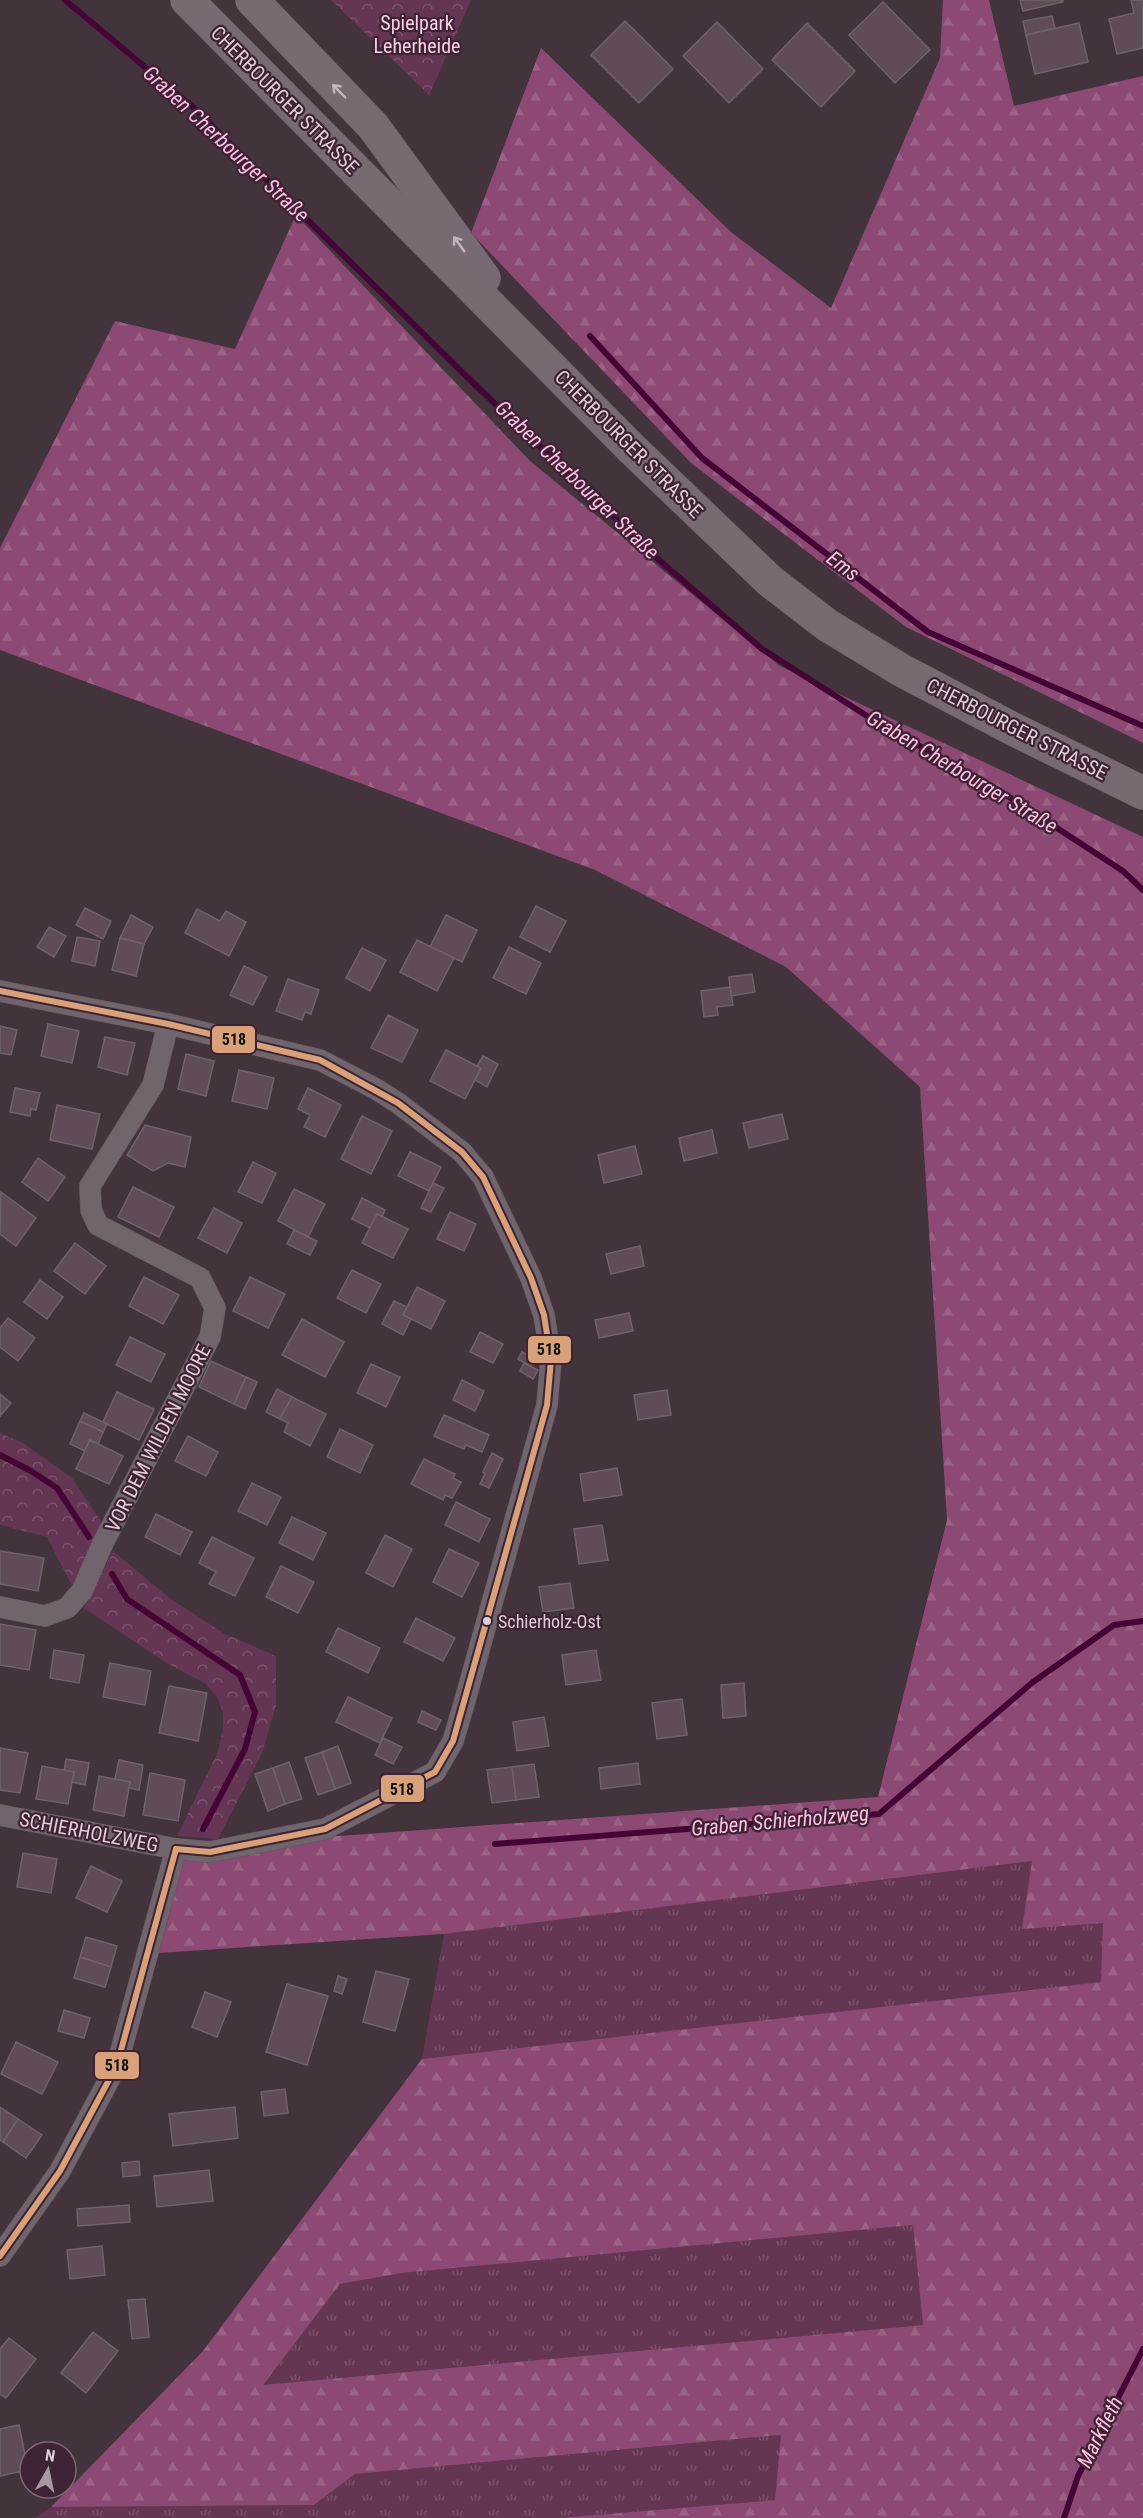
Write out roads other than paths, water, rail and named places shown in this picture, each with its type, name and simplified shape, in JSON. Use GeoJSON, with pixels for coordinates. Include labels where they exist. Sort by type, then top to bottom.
{"type":"FeatureCollection","features":[{"type":"Feature","properties":{"kind":"main road"},"geometry":{"type":"LineString","coordinates":[[252,0],[373,126],[544,359]]}},
{"type":"Feature","properties":{"kind":"main road","name":"CHERBOURGER STRASSE"},"geometry":{"type":"LineString","coordinates":[[189,5],[699,515],[770,581],[827,625],[921,681],[1143,793]]}},
{"type":"Feature","properties":{"kind":"street","name":"SCHIERHOLZWEG"},"geometry":{"type":"LineString","coordinates":[[0,990],[168,1024],[320,1060],[398,1103],[462,1152],[483,1177],[531,1278],[544,1315],[551,1360],[547,1405],[453,1741],[435,1772],[325,1829],[210,1852],[176,1849],[0,1815]]}},
{"type":"Feature","properties":{"kind":"street","name":"VOR DEM WILDEN MOORE"},"geometry":{"type":"LineString","coordinates":[[0,1607],[45,1616],[67,1608],[82,1591],[210,1337],[215,1308],[200,1278],[98,1225],[91,1210],[90,1186],[153,1085],[168,1024]]}},
{"type":"Feature","properties":{"kind":"street"},"geometry":{"type":"LineString","coordinates":[[0,2256],[60,2171],[117,2065],[176,1849]]}},
{"type":"Feature","properties":{"kind":"waterway","name":"Graben Cherbourger Straße"},"geometry":{"type":"LineString","coordinates":[[65,0],[195,109],[465,375],[659,560],[762,649],[875,721],[1000,791],[1123,871],[1143,890]]}},
{"type":"Feature","properties":{"kind":"waterway","name":"Ems"},"geometry":{"type":"LineString","coordinates":[[590,336],[702,458],[928,632],[1143,726]]}},
{"type":"Feature","properties":{"kind":"waterway","name":"Graben Schierholzweg"},"geometry":{"type":"LineString","coordinates":[[0,1455],[57,1488],[89,1537]]}},
{"type":"Feature","properties":{"kind":"waterway","name":"Graben Schierholzweg"},"geometry":{"type":"LineString","coordinates":[[112,1574],[127,1599],[240,1675],[255,1712],[245,1749],[203,1829]]}},
{"type":"Feature","properties":{"kind":"waterway","name":"Graben Schierholzweg"},"geometry":{"type":"LineString","coordinates":[[495,1844],[879,1814],[1033,1682],[1114,1625],[1143,1621]]}},
{"type":"Feature","properties":{"kind":"waterway","name":"Markfleth"},"geometry":{"type":"LineString","coordinates":[[1064,2518],[1078,2476],[1143,2349]]}},
{"type":"Feature","properties":{"kind":"place","name":"Schierholz-Ost"},"geometry":{"type":"Point","coordinates":[487,1621]}},
{"type":"Feature","properties":{"kind":"park label","name":"Spielpark Leherheide"},"geometry":{"type":"Point","coordinates":[417,34]}}]}
